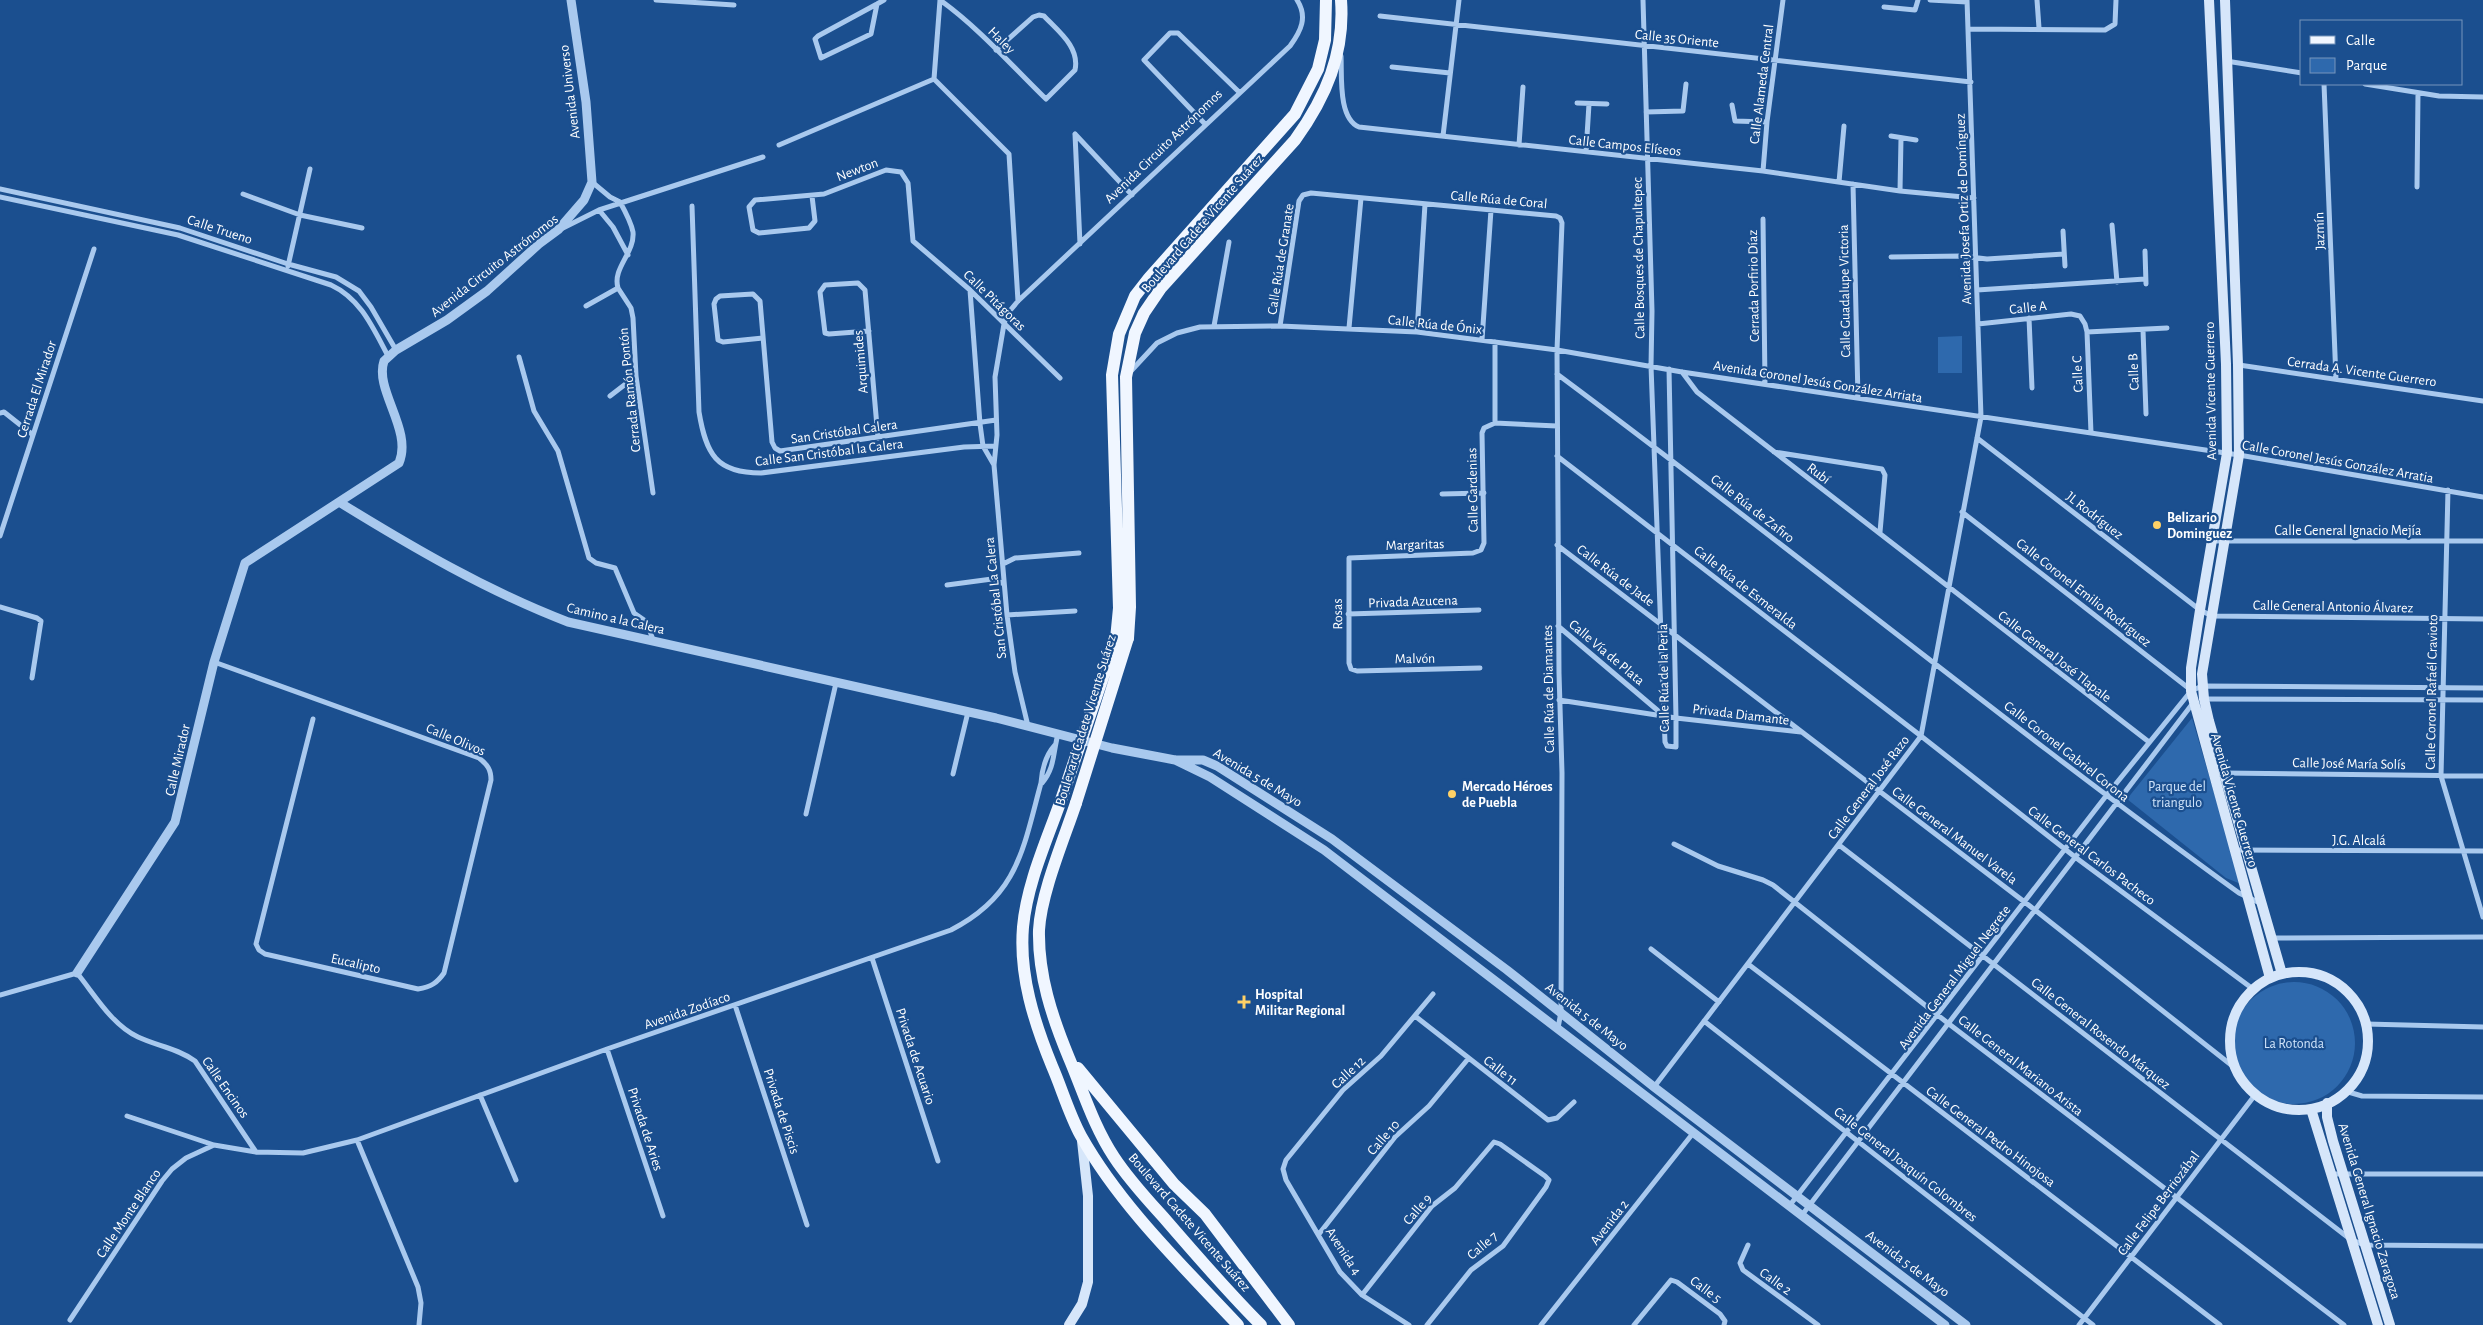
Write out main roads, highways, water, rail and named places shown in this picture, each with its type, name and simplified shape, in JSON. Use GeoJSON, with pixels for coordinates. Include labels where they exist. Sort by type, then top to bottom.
{"type":"FeatureCollection","features":[{"type":"Feature","properties":{"kind":"main road","name":"Boulevard Cadete Vicente Suárez"},"geometry":{"type":"LineString","coordinates":[[1238,1325],[1112,1185],[1081,1135],[1039,1036],[1029,1001],[1025,972],[1023,927],[1033,879],[1122,639],[1119,608],[1112,375],[1119,334],[1135,296],[1149,278],[1295,114],[1318,69],[1325,40],[1326,0]]}},
{"type":"Feature","properties":{"kind":"main road","name":"Boulevard Cadete Vicente Suárez"},"geometry":{"type":"LineString","coordinates":[[1261,1325],[1177,1234],[1138,1189],[1114,1156],[1095,1119],[1066,1049],[1047,996],[1041,966],[1039,929],[1049,881],[1076,803],[1130,607],[1126,377],[1135,333],[1144,313],[1161,288],[1295,140],[1321,101],[1340,48],[1341,0]]}},
{"type":"Feature","properties":{"kind":"main road","name":"Avenida Vicente Guerrero"},"geometry":{"type":"LineString","coordinates":[[2209,0],[2216,130],[2227,453],[2191,668],[2191,691],[2199,700],[2225,773],[2282,974]]}},
{"type":"Feature","properties":{"kind":"main road","name":"Avenida Vicente Guerrero"},"geometry":{"type":"LineString","coordinates":[[2225,0],[2238,365],[2239,455],[2199,700],[2214,774],[2270,978]]}},
{"type":"Feature","properties":{"kind":"main road"},"geometry":{"type":"LineString","coordinates":[[2216,130],[2229,130]]}},
{"type":"Feature","properties":{"kind":"main road"},"geometry":{"type":"LineString","coordinates":[[2300,972],[2318,974],[2335,982],[2354,1000],[2366,1024],[2368,1039],[2362,1068],[2345,1091],[2327,1103],[2311,1109],[2282,1108],[2255,1095],[2243,1083],[2235,1068],[2230,1051],[2232,1026],[2241,1002],[2252,989],[2270,978],[2282,974],[2300,972]]}},
{"type":"Feature","properties":{"kind":"main road"},"geometry":{"type":"LineString","coordinates":[[1066,1049],[1085,1078],[1174,1184],[1204,1214],[1289,1325]]}},
{"type":"Feature","properties":{"kind":"main road","name":"Avenida General Ignacio Zaragoza"},"geometry":{"type":"LineString","coordinates":[[2327,1103],[2329,1124],[2343,1174],[2390,1325]]}},
{"type":"Feature","properties":{"kind":"main road","name":"Avenida General Ignacio Zaragoza"},"geometry":{"type":"LineString","coordinates":[[2311,1109],[2378,1325]]}},
{"type":"Feature","properties":{"kind":"main road"},"geometry":{"type":"LineString","coordinates":[[1068,1325],[1082,1304],[1088,1282],[1088,1186],[1081,1135]]}},
{"type":"Feature","properties":{"kind":"place","name":"Belizario Dominguez"},"geometry":{"type":"Point","coordinates":[2157,525]}},
{"type":"Feature","properties":{"kind":"place","name":"Mercado Héroes de Puebla"},"geometry":{"type":"Point","coordinates":[1452,794]}},
{"type":"Feature","properties":{"kind":"place","name":"Hospital Militar Regional"},"geometry":{"type":"Point","coordinates":[1244,1002]}},
{"type":"Feature","properties":{"kind":"park label","name":"Parque del triangulo"},"geometry":{"type":"Point","coordinates":[2177,794]}},
{"type":"Feature","properties":{"kind":"park label","name":"La Rotonda"},"geometry":{"type":"Point","coordinates":[2294,1043]}}]}
